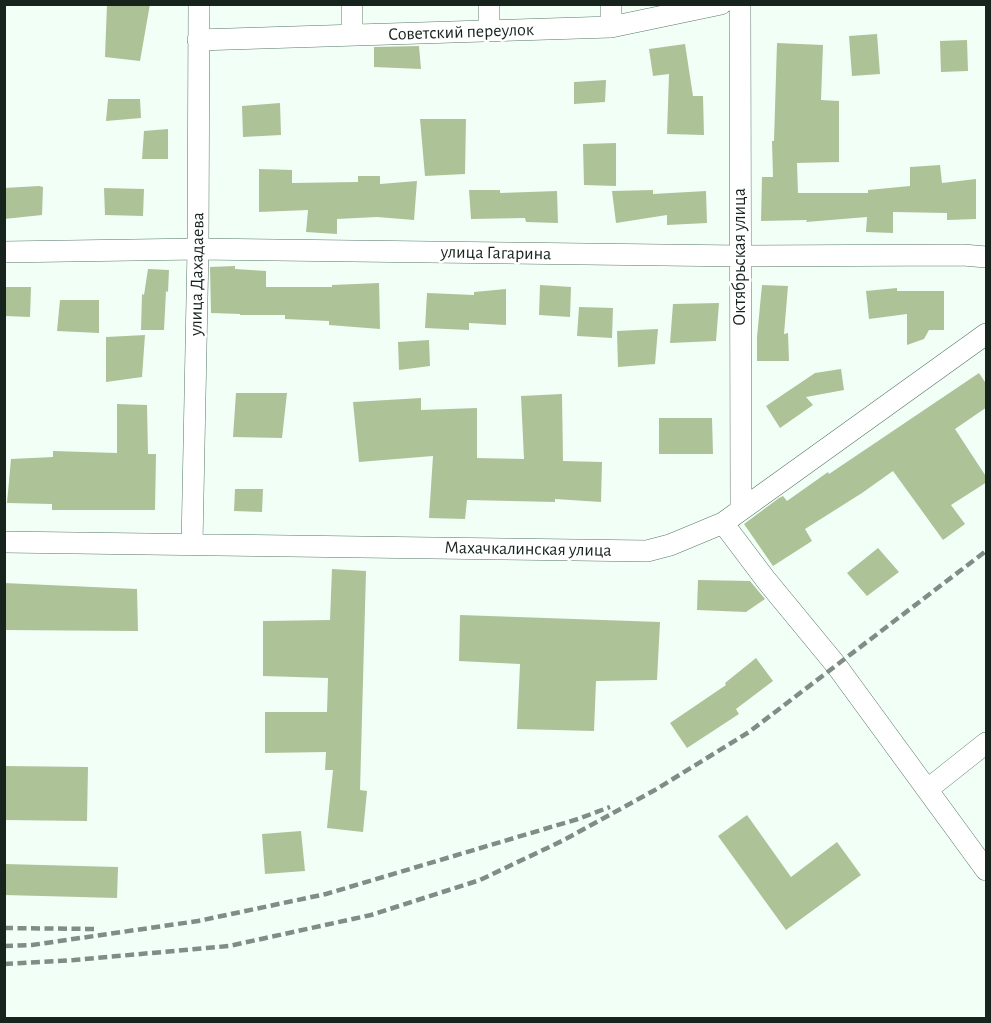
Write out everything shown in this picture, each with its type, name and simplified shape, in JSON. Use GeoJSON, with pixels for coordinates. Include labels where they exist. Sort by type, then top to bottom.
{"type":"FeatureCollection","features":[{"type":"Feature","properties":{"kind":"street","name":"улица Дахадаева"},"geometry":{"type":"LineString","coordinates":[[192,544],[198,249],[199,4]]}},
{"type":"Feature","properties":{"kind":"street"},"geometry":{"type":"LineString","coordinates":[[352,4],[352,35]]}},
{"type":"Feature","properties":{"kind":"street"},"geometry":{"type":"LineString","coordinates":[[489,4],[489,31]]}},
{"type":"Feature","properties":{"kind":"street"},"geometry":{"type":"LineString","coordinates":[[611,4],[611,27]]}},
{"type":"Feature","properties":{"kind":"street","name":"Советский переулок"},"geometry":{"type":"LineString","coordinates":[[198,40],[611,27],[721,4]]}},
{"type":"Feature","properties":{"kind":"street","name":"Октябрьская улица"},"geometry":{"type":"LineString","coordinates":[[740,4],[741,509]]}},
{"type":"Feature","properties":{"kind":"street","name":"улица Гагарина"},"geometry":{"type":"LineString","coordinates":[[4,252],[198,249],[987,257]]}},
{"type":"Feature","properties":{"kind":"street","name":"Махачкалинская улица"},"geometry":{"type":"LineString","coordinates":[[4,542],[646,551],[670,545],[723,523],[987,334]]}},
{"type":"Feature","properties":{"kind":"street"},"geometry":{"type":"LineString","coordinates":[[723,523],[780,597],[837,665],[987,870]]}},
{"type":"Feature","properties":{"kind":"street"},"geometry":{"type":"LineString","coordinates":[[928,789],[987,742]]}},
{"type":"Feature","properties":{"kind":"building"},"geometry":{"type":"Polygon","coordinates":[[[107,4],[150,4],[140,61],[105,57],[107,4]]]}},
{"type":"Feature","properties":{"kind":"building"},"geometry":{"type":"Polygon","coordinates":[[[877,34],[880,74],[852,76],[849,36],[877,34]]]}},
{"type":"Feature","properties":{"kind":"building"},"geometry":{"type":"Polygon","coordinates":[[[967,40],[968,71],[941,72],[940,41],[967,40]]]}},
{"type":"Feature","properties":{"kind":"building"},"geometry":{"type":"Polygon","coordinates":[[[777,43],[823,45],[821,100],[839,101],[839,162],[797,163],[798,193],[868,193],[868,190],[910,186],[910,167],[940,165],[942,183],[976,179],[976,219],[947,220],[947,213],[893,212],[893,233],[866,232],[867,217],[806,222],[807,220],[761,221],[762,177],[773,177],[772,141],[774,141],[777,43]]]}},
{"type":"Feature","properties":{"kind":"building"},"geometry":{"type":"Polygon","coordinates":[[[685,44],[693,96],[703,96],[704,135],[667,134],[669,74],[653,76],[649,49],[685,44]]]}},
{"type":"Feature","properties":{"kind":"building"},"geometry":{"type":"Polygon","coordinates":[[[419,46],[421,69],[374,67],[374,47],[419,46]]]}},
{"type":"Feature","properties":{"kind":"building"},"geometry":{"type":"Polygon","coordinates":[[[606,80],[605,102],[574,104],[574,82],[606,80]]]}},
{"type":"Feature","properties":{"kind":"building"},"geometry":{"type":"Polygon","coordinates":[[[108,99],[140,99],[141,118],[106,121],[108,99]]]}},
{"type":"Feature","properties":{"kind":"building"},"geometry":{"type":"Polygon","coordinates":[[[280,103],[281,135],[243,137],[242,106],[280,103]]]}},
{"type":"Feature","properties":{"kind":"building"},"geometry":{"type":"Polygon","coordinates":[[[420,119],[466,119],[465,174],[425,176],[420,119]]]}},
{"type":"Feature","properties":{"kind":"building"},"geometry":{"type":"Polygon","coordinates":[[[168,129],[168,159],[142,159],[144,131],[168,129]]]}},
{"type":"Feature","properties":{"kind":"building"},"geometry":{"type":"Polygon","coordinates":[[[616,143],[616,186],[584,185],[583,144],[616,143]]]}},
{"type":"Feature","properties":{"kind":"building"},"geometry":{"type":"Polygon","coordinates":[[[259,169],[292,170],[292,183],[358,182],[358,176],[380,176],[380,184],[417,181],[414,220],[377,217],[337,219],[337,234],[306,232],[308,210],[259,212],[259,169]]]}},
{"type":"Feature","properties":{"kind":"building"},"geometry":{"type":"Polygon","coordinates":[[[43,187],[42,215],[4,219],[4,188],[43,187]]]}},
{"type":"Feature","properties":{"kind":"building"},"geometry":{"type":"Polygon","coordinates":[[[104,188],[144,189],[143,216],[105,215],[104,188]]]}},
{"type":"Feature","properties":{"kind":"building"},"geometry":{"type":"Polygon","coordinates":[[[469,190],[500,190],[500,193],[557,191],[558,223],[526,222],[525,218],[471,219],[469,190]]]}},
{"type":"Feature","properties":{"kind":"building"},"geometry":{"type":"Polygon","coordinates":[[[653,190],[653,194],[706,191],[707,223],[667,225],[667,215],[616,223],[612,191],[653,190]]]}},
{"type":"Feature","properties":{"kind":"building"},"geometry":{"type":"Polygon","coordinates":[[[235,266],[235,269],[266,271],[266,287],[332,287],[332,285],[379,283],[380,329],[329,325],[329,321],[285,319],[285,315],[211,313],[210,267],[235,266]]]}},
{"type":"Feature","properties":{"kind":"building"},"geometry":{"type":"Polygon","coordinates":[[[148,269],[169,270],[164,330],[141,330],[142,294],[144,295],[148,269]]]}},
{"type":"Feature","properties":{"kind":"building"},"geometry":{"type":"Polygon","coordinates":[[[540,285],[571,287],[570,317],[539,315],[540,285]]]}},
{"type":"Feature","properties":{"kind":"building"},"geometry":{"type":"Polygon","coordinates":[[[762,285],[788,286],[784,334],[788,333],[789,361],[757,361],[762,285]]]}},
{"type":"Feature","properties":{"kind":"building"},"geometry":{"type":"Polygon","coordinates":[[[4,287],[31,287],[30,317],[4,316],[4,287]]]}},
{"type":"Feature","properties":{"kind":"building"},"geometry":{"type":"Polygon","coordinates":[[[897,288],[897,291],[944,291],[944,330],[929,330],[924,339],[907,345],[907,314],[869,319],[866,291],[897,288]]]}},
{"type":"Feature","properties":{"kind":"building"},"geometry":{"type":"Polygon","coordinates":[[[506,289],[506,325],[469,323],[469,330],[425,328],[427,293],[474,295],[474,292],[506,289]]]}},
{"type":"Feature","properties":{"kind":"building"},"geometry":{"type":"Polygon","coordinates":[[[60,300],[99,300],[99,333],[57,331],[60,300]]]}},
{"type":"Feature","properties":{"kind":"building"},"geometry":{"type":"Polygon","coordinates":[[[719,303],[716,341],[670,343],[673,304],[719,303]]]}},
{"type":"Feature","properties":{"kind":"building"},"geometry":{"type":"Polygon","coordinates":[[[579,307],[613,308],[612,338],[577,336],[579,307]]]}},
{"type":"Feature","properties":{"kind":"building"},"geometry":{"type":"Polygon","coordinates":[[[658,329],[655,364],[618,367],[617,331],[658,329]]]}},
{"type":"Feature","properties":{"kind":"building"},"geometry":{"type":"Polygon","coordinates":[[[145,335],[142,377],[106,382],[106,337],[145,335]]]}},
{"type":"Feature","properties":{"kind":"building"},"geometry":{"type":"Polygon","coordinates":[[[429,340],[430,366],[399,370],[398,342],[429,340]]]}},
{"type":"Feature","properties":{"kind":"building"},"geometry":{"type":"Polygon","coordinates":[[[841,369],[844,390],[806,397],[813,405],[780,428],[766,406],[815,373],[841,369]]]}},
{"type":"Feature","properties":{"kind":"building"},"geometry":{"type":"Polygon","coordinates":[[[979,373],[987,385],[987,407],[955,429],[987,478],[987,482],[951,505],[965,524],[943,540],[893,471],[805,529],[812,541],[773,566],[744,524],[779,498],[783,496],[787,501],[979,373]]]}},
{"type":"Feature","properties":{"kind":"building"},"geometry":{"type":"Polygon","coordinates":[[[236,393],[287,393],[282,438],[233,437],[236,393]]]}},
{"type":"Feature","properties":{"kind":"building"},"geometry":{"type":"Polygon","coordinates":[[[562,394],[563,461],[602,462],[601,502],[555,499],[555,502],[467,500],[465,519],[429,518],[433,456],[359,462],[353,402],[421,398],[421,410],[477,408],[477,458],[524,459],[521,396],[562,394]]]}},
{"type":"Feature","properties":{"kind":"building"},"geometry":{"type":"Polygon","coordinates":[[[117,404],[147,405],[148,454],[156,454],[155,510],[52,510],[52,504],[7,503],[11,459],[53,457],[53,451],[117,453],[117,404]]]}},
{"type":"Feature","properties":{"kind":"building"},"geometry":{"type":"Polygon","coordinates":[[[659,418],[712,418],[713,454],[659,454],[659,418]]]}},
{"type":"Feature","properties":{"kind":"building"},"geometry":{"type":"Polygon","coordinates":[[[235,489],[263,489],[262,512],[234,511],[235,489]]]}},
{"type":"Feature","properties":{"kind":"building"},"geometry":{"type":"Polygon","coordinates":[[[878,548],[899,572],[867,596],[847,573],[878,548]]]}},
{"type":"Feature","properties":{"kind":"building"},"geometry":{"type":"Polygon","coordinates":[[[332,569],[366,571],[360,790],[367,791],[363,832],[327,828],[333,770],[325,770],[326,752],[265,753],[265,712],[327,712],[328,678],[263,676],[263,621],[330,620],[332,569]]]}},
{"type":"Feature","properties":{"kind":"building"},"geometry":{"type":"Polygon","coordinates":[[[698,580],[750,581],[765,599],[746,612],[697,610],[698,580]]]}},
{"type":"Feature","properties":{"kind":"building"},"geometry":{"type":"Polygon","coordinates":[[[4,583],[137,589],[138,631],[4,630],[4,583]]]}},
{"type":"Feature","properties":{"kind":"building"},"geometry":{"type":"Polygon","coordinates":[[[460,615],[660,622],[657,680],[596,681],[594,731],[517,729],[520,664],[459,661],[460,615]]]}},
{"type":"Feature","properties":{"kind":"building"},"geometry":{"type":"Polygon","coordinates":[[[756,658],[773,681],[736,709],[739,714],[687,748],[670,723],[726,685],[725,683],[756,658]]]}},
{"type":"Feature","properties":{"kind":"building"},"geometry":{"type":"Polygon","coordinates":[[[4,766],[88,767],[87,821],[4,820],[4,766]]]}},
{"type":"Feature","properties":{"kind":"building"},"geometry":{"type":"Polygon","coordinates":[[[747,815],[791,877],[837,842],[861,875],[786,930],[718,836],[747,815]]]}},
{"type":"Feature","properties":{"kind":"building"},"geometry":{"type":"Polygon","coordinates":[[[301,831],[305,871],[265,874],[262,834],[301,831]]]}},
{"type":"Feature","properties":{"kind":"building"},"geometry":{"type":"Polygon","coordinates":[[[4,864],[118,867],[117,898],[4,895],[4,864]]]}},
{"type":"Feature","properties":{"kind":"railway"},"geometry":{"type":"LineString","coordinates":[[4,964],[229,946],[371,915],[480,880],[564,840],[655,790],[749,732],[986,551]]}},
{"type":"Feature","properties":{"kind":"railway"},"geometry":{"type":"LineString","coordinates":[[4,946],[32,945],[198,921],[326,894],[578,819],[610,807]]}},
{"type":"Feature","properties":{"kind":"railway"},"geometry":{"type":"LineString","coordinates":[[4,928],[94,929]]}}]}
